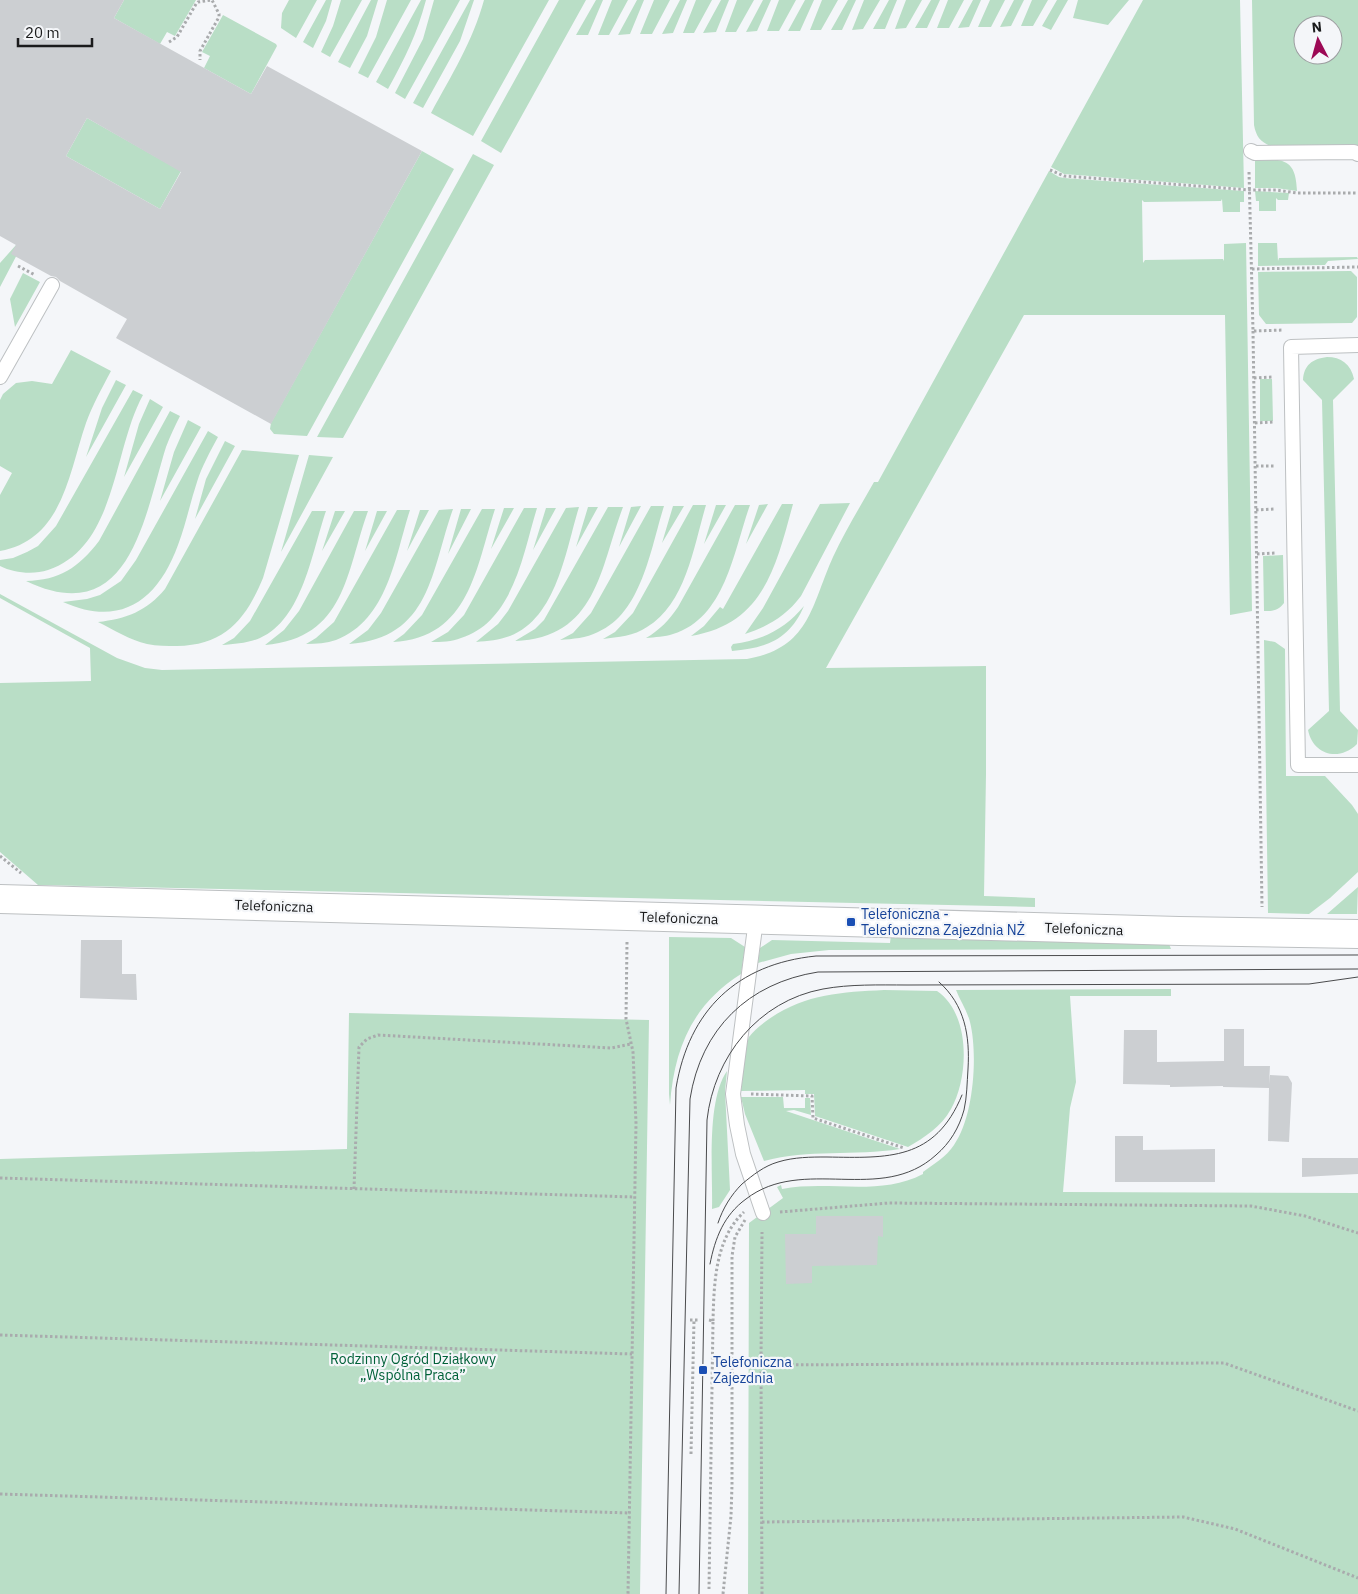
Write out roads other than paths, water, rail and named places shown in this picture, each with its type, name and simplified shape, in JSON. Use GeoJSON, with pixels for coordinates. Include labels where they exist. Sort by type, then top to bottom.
{"type":"FeatureCollection","features":[{"type":"Feature","properties":{"kind":"street","name":"Telefoniczna"},"geometry":{"type":"LineString","coordinates":[[0,899],[1179,931],[1358,934]]}},
{"type":"Feature","properties":{"kind":"lane"},"geometry":{"type":"LineString","coordinates":[[1251,151],[1254,153],[1354,152],[1358,154]]}},
{"type":"Feature","properties":{"kind":"lane"},"geometry":{"type":"LineString","coordinates":[[0,377],[52,285]]}},
{"type":"Feature","properties":{"kind":"lane"},"geometry":{"type":"LineString","coordinates":[[1358,345],[1291,347],[1298,765],[1358,765]]}},
{"type":"Feature","properties":{"kind":"lane"},"geometry":{"type":"LineString","coordinates":[[756,920],[733,1094],[743,1154],[761,1207]]}},
{"type":"Feature","properties":{"kind":"tram line"},"geometry":{"type":"LineString","coordinates":[[666,1594],[676,1088],[683,1060],[692,1036],[705,1014],[721,996],[740,981],[763,969],[788,961],[816,956],[1358,955]]}},
{"type":"Feature","properties":{"kind":"tram line"},"geometry":{"type":"LineString","coordinates":[[679,1594],[690,1099],[696,1074],[705,1051],[717,1031],[732,1013],[770,987],[793,978],[818,972],[1358,969]]}},
{"type":"Feature","properties":{"kind":"tram line"},"geometry":{"type":"LineString","coordinates":[[699,1594],[707,1120],[711,1097],[719,1075],[730,1054],[743,1035],[760,1019],[778,1006],[800,995],[844,986],[1309,984],[1358,977]]}},
{"type":"Feature","properties":{"kind":"tram line"},"geometry":{"type":"LineString","coordinates":[[710,1264],[718,1236],[732,1212],[746,1199],[768,1187],[792,1181],[891,1177],[914,1169],[936,1155],[946,1145],[957,1129],[964,1110],[968,1045],[967,1033],[960,1011],[948,991],[939,982]]}},
{"type":"Feature","properties":{"kind":"tram line"},"geometry":{"type":"LineString","coordinates":[[718,1223],[722,1212],[738,1188],[768,1166],[796,1158],[870,1157],[907,1151],[924,1144],[938,1133],[951,1117],[962,1095]]}},
{"type":"Feature","properties":{"kind":"place","name":"Telefoniczna - Telefoniczna Zajezdnia NŻ"},"geometry":{"type":"Point","coordinates":[851,922]}},
{"type":"Feature","properties":{"kind":"place","name":"Telefoniczna Zajezdnia"},"geometry":{"type":"Point","coordinates":[703,1370]}},
{"type":"Feature","properties":{"kind":"park label","name":"Rodzinny Ogród Działkowy „Wspólna Praca”"},"geometry":{"type":"Point","coordinates":[413,1368]}}]}
